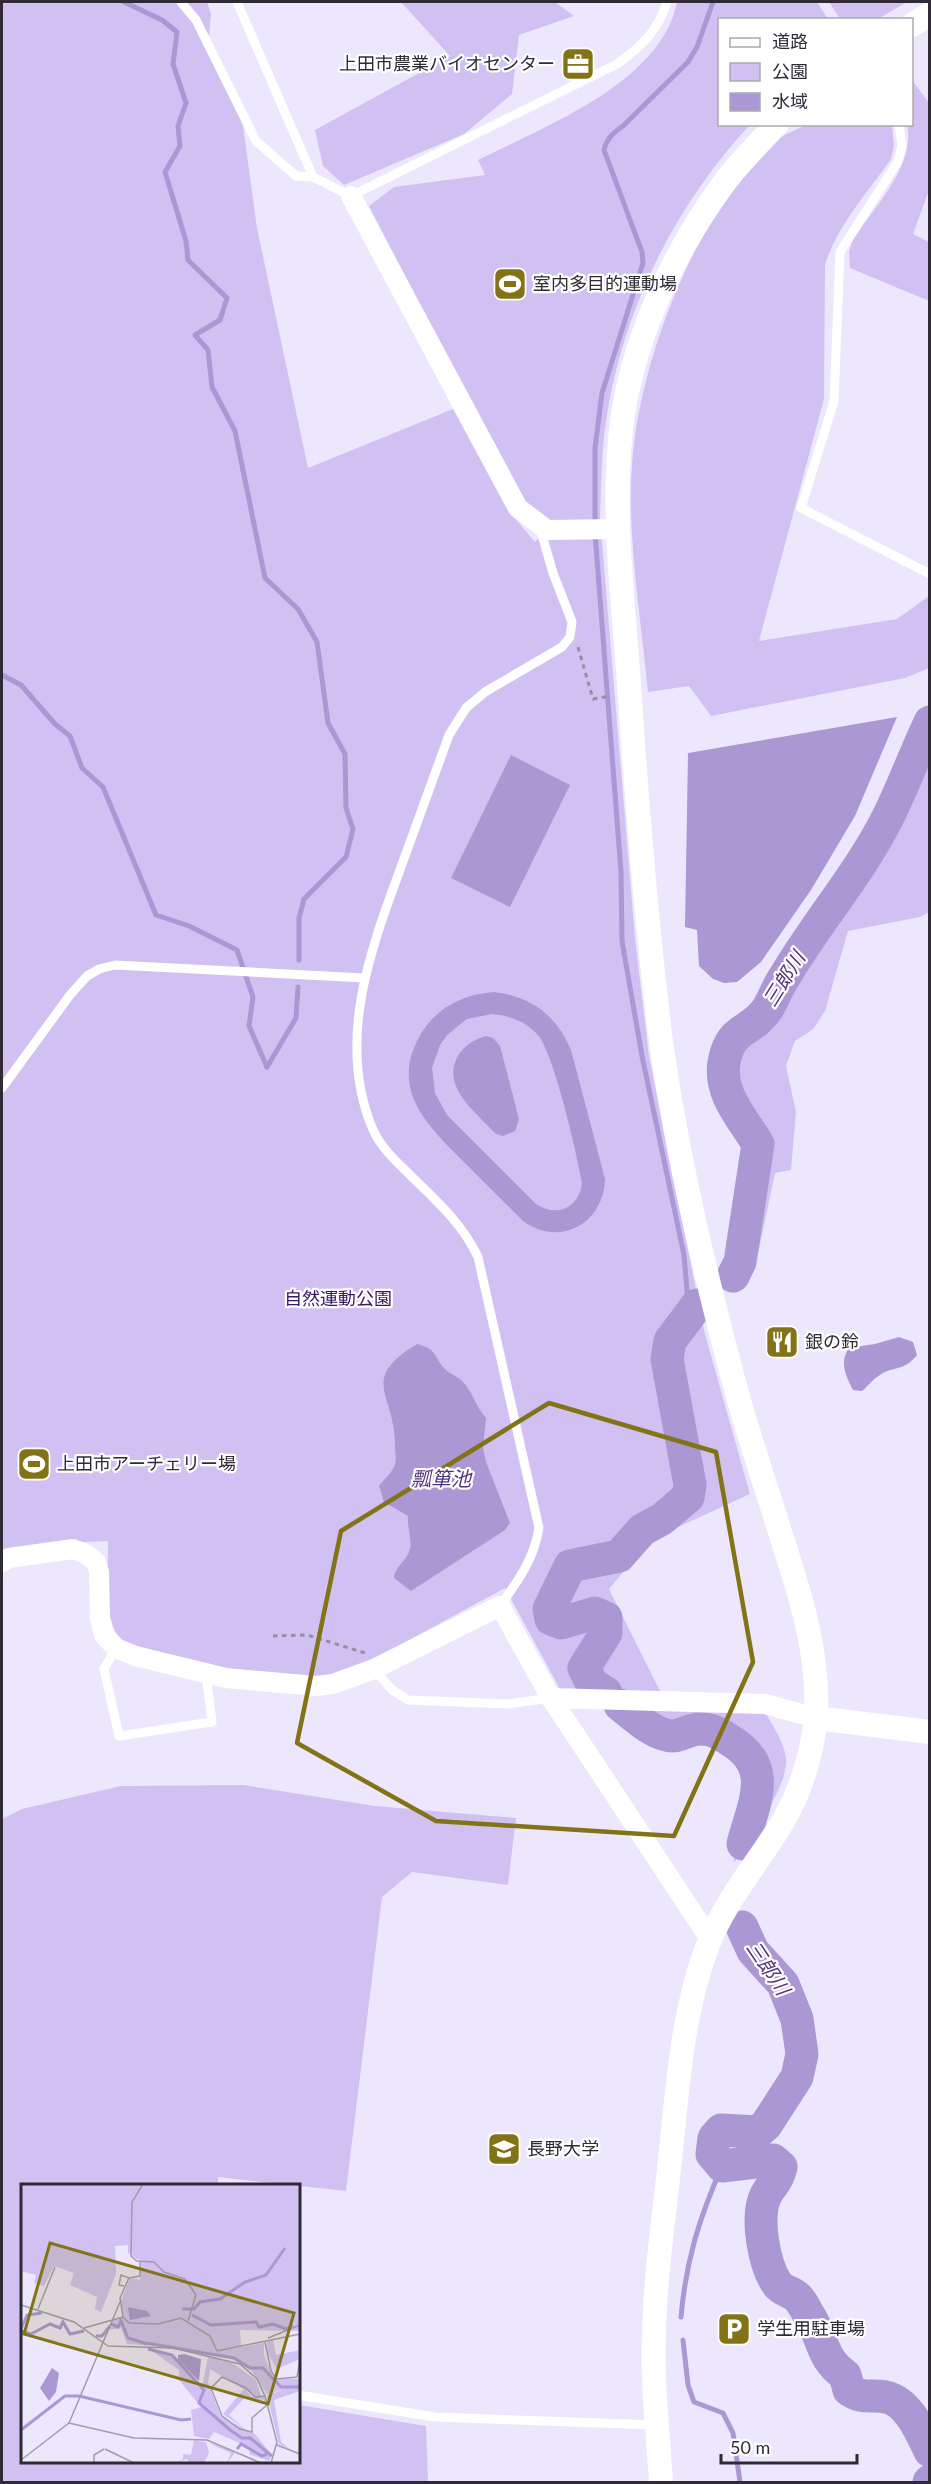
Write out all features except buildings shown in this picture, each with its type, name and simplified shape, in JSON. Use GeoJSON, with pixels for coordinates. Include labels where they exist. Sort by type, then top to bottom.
{"type":"FeatureCollection","features":[{"type":"Feature","properties":{"kind":"street"},"geometry":{"type":"LineString","coordinates":[[913,24],[930,14]]}},
{"type":"Feature","properties":{"kind":"street"},"geometry":{"type":"LineString","coordinates":[[661,2482],[654,2330],[678,2085],[688,2014],[710,1940],[742,1880],[786,1816],[807,1762],[816,1718],[816,1663],[800,1594],[747,1431],[728,1362],[673,1113],[660,1033],[636,791],[600,529],[632,376],[662,289],[695,226],[730,176],[775,126]]}},
{"type":"Feature","properties":{"kind":"street"},"geometry":{"type":"LineString","coordinates":[[351,196],[518,508],[540,527],[558,530],[600,529]]}},
{"type":"Feature","properties":{"kind":"street"},"geometry":{"type":"LineString","coordinates":[[2,1562],[9,1558],[73,1548],[96,1562],[99,1572],[100,1618],[104,1635],[116,1648],[226,1678],[316,1686],[333,1684],[374,1669],[500,1606],[551,1698],[710,1940]]}},
{"type":"Feature","properties":{"kind":"street"},"geometry":{"type":"LineString","coordinates":[[551,1698],[765,1704],[816,1718],[930,1732]]}},
{"type":"Feature","properties":{"kind":"lane"},"geometry":{"type":"LineString","coordinates":[[181,2],[196,20],[256,141],[296,176],[313,177],[351,196],[617,64],[642,46],[661,21],[667,2]]}},
{"type":"Feature","properties":{"kind":"lane"},"geometry":{"type":"LineString","coordinates":[[237,2],[313,177]]}},
{"type":"Feature","properties":{"kind":"lane"},"geometry":{"type":"LineString","coordinates":[[899,126],[902,146],[898,161],[840,252],[834,401],[801,508],[930,574]]}},
{"type":"Feature","properties":{"kind":"lane"},"geometry":{"type":"LineString","coordinates":[[500,1606],[521,1578],[536,1547],[539,1528],[478,1257],[462,1230],[384,1149],[374,1131],[360,1085],[356,1050],[364,978],[375,939],[449,735],[466,708],[485,692],[562,647],[570,637],[572,622],[553,573],[540,527]]}},
{"type":"Feature","properties":{"kind":"lane"},"geometry":{"type":"LineString","coordinates":[[2,1088],[70,995],[87,976],[99,969],[115,965],[364,978]]}},
{"type":"Feature","properties":{"kind":"lane"},"geometry":{"type":"LineString","coordinates":[[116,1648],[104,1669],[119,1736],[212,1722],[206,1674]]}},
{"type":"Feature","properties":{"kind":"lane"},"geometry":{"type":"LineString","coordinates":[[374,1669],[392,1690],[408,1700],[508,1704],[551,1698]]}},
{"type":"Feature","properties":{"kind":"lane"},"geometry":{"type":"LineString","coordinates":[[300,2395],[435,2417],[657,2425]]}},
{"type":"Feature","properties":{"kind":"path"},"geometry":{"type":"LineString","coordinates":[[570,637],[577,644],[593,699],[612,695]]}},
{"type":"Feature","properties":{"kind":"path"},"geometry":{"type":"LineString","coordinates":[[273,1636],[307,1635],[366,1653],[374,1669]]}},
{"type":"Feature","properties":{"kind":"highlighted area"},"geometry":{"type":"Polygon","coordinates":[[[549,1403],[716,1452],[753,1662],[674,1836],[436,1821],[297,1743],[341,1531],[549,1403]]]}},
{"type":"Feature","properties":{"kind":"green space","name":"自然運動公園"},"geometry":{"type":"Polygon","coordinates":[[[2,2],[207,2],[211,14],[208,47],[241,111],[257,228],[308,468],[453,409],[507,509],[535,542],[547,529],[510,488],[492,444],[369,206],[394,187],[485,175],[478,160],[597,99],[625,79],[649,56],[667,31],[677,2],[817,2],[827,18],[718,18],[718,126],[749,126],[694,195],[650,275],[619,360],[609,404],[603,449],[600,518],[635,938],[649,1056],[705,1334],[750,1494],[650,1540],[609,1589],[661,1693],[561,1691],[505,1588],[359,1667],[332,1676],[315,1677],[227,1670],[122,1642],[111,1620],[107,1594],[108,1541],[60,1543],[2,1558],[2,2]]]}},
{"type":"Feature","properties":{"kind":"green space"},"geometry":{"type":"Polygon","coordinates":[[[401,2],[555,2],[574,16],[519,35],[512,94],[464,134],[344,185],[323,166],[315,130],[450,56],[401,2]]]}},
{"type":"Feature","properties":{"kind":"green space"},"geometry":{"type":"Polygon","coordinates":[[[829,2],[907,2],[880,18],[839,18],[829,2]]]}},
{"type":"Feature","properties":{"kind":"green space"},"geometry":{"type":"Polygon","coordinates":[[[913,81],[929,103],[929,190],[913,234],[929,242],[929,301],[850,268],[849,252],[853,239],[891,185],[905,155],[908,140],[907,126],[913,126],[913,81]]]}},
{"type":"Feature","properties":{"kind":"green space"},"geometry":{"type":"Polygon","coordinates":[[[804,126],[892,126],[894,146],[891,159],[845,223],[825,265],[824,399],[759,641],[897,619],[929,596],[929,668],[905,678],[711,716],[689,686],[648,692],[631,522],[632,465],[636,428],[644,388],[656,347],[687,266],[707,228],[729,194],[765,150],[781,137],[804,126]]]}},
{"type":"Feature","properties":{"kind":"green space"},"geometry":{"type":"Polygon","coordinates":[[[929,707],[929,912],[920,917],[848,931],[825,1011],[813,1029],[795,1041],[786,1066],[796,1112],[791,1170],[775,1173],[759,1249],[748,1284],[731,1267],[748,1183],[752,1143],[726,1106],[718,1089],[717,1065],[720,1054],[733,1033],[751,1018],[849,867],[892,789],[929,707]]]}},
{"type":"Feature","properties":{"kind":"green space"},"geometry":{"type":"Polygon","coordinates":[[[609,1707],[764,1710],[783,1745],[786,1758],[785,1770],[775,1797],[734,1863],[736,1820],[748,1772],[741,1756],[719,1739],[672,1749],[664,1746],[609,1707]]]}},
{"type":"Feature","properties":{"kind":"green space"},"geometry":{"type":"Polygon","coordinates":[[[243,1785],[375,1806],[516,1818],[508,1885],[412,1872],[382,1897],[346,2191],[300,2186],[300,2184],[218,2177],[218,2184],[21,2184],[21,2463],[300,2463],[300,2405],[426,2426],[428,2482],[2,2482],[2,1819],[22,1809],[121,1786],[243,1785]]]}},
{"type":"Feature","properties":{"kind":"water"},"geometry":{"type":"Polygon","coordinates":[[[897,717],[855,816],[811,890],[761,962],[737,982],[724,983],[713,979],[699,966],[697,930],[685,927],[688,753],[897,717]]]}},
{"type":"Feature","properties":{"kind":"water"},"geometry":{"type":"Polygon","coordinates":[[[511,755],[570,785],[510,907],[451,878],[511,755]]]}},
{"type":"Feature","properties":{"kind":"water"},"geometry":{"type":"Polygon","coordinates":[[[484,993],[508,994],[531,1003],[558,1027],[571,1050],[605,1179],[603,1195],[597,1208],[577,1227],[551,1232],[537,1229],[523,1221],[437,1134],[416,1103],[410,1087],[409,1069],[413,1050],[424,1029],[446,1007],[464,998],[484,993]],[[492,1014],[467,1019],[447,1035],[440,1045],[432,1068],[435,1093],[447,1115],[536,1204],[552,1210],[566,1208],[576,1199],[582,1183],[570,1128],[551,1062],[538,1035],[533,1030],[517,1020],[492,1014]]]}},
{"type":"Feature","properties":{"kind":"water"},"geometry":{"type":"Polygon","coordinates":[[[486,1036],[493,1038],[500,1046],[519,1119],[515,1131],[503,1136],[496,1134],[470,1107],[457,1088],[454,1077],[454,1066],[462,1050],[471,1042],[486,1036]]]}},
{"type":"Feature","properties":{"kind":"water"},"geometry":{"type":"Polygon","coordinates":[[[899,1337],[913,1342],[917,1355],[907,1364],[877,1377],[862,1391],[853,1390],[844,1364],[849,1348],[899,1337]]]}},
{"type":"Feature","properties":{"kind":"water","name":"瓢箪池"},"geometry":{"type":"Polygon","coordinates":[[[417,1344],[431,1350],[446,1370],[463,1382],[486,1418],[483,1448],[486,1462],[510,1523],[505,1530],[411,1591],[394,1578],[396,1570],[410,1549],[408,1516],[384,1502],[379,1486],[393,1470],[396,1459],[394,1427],[384,1389],[384,1378],[399,1357],[417,1344]]]}},
{"type":"Feature","properties":{"kind":"waterway"},"geometry":{"type":"LineString","coordinates":[[124,2],[162,20],[177,32],[173,64],[186,103],[178,126],[180,146],[165,172],[186,241],[188,260],[227,298],[220,320],[195,335],[208,350],[212,387],[235,431],[265,578],[298,609],[317,642],[328,723],[345,754],[346,808],[353,829],[346,857],[304,899],[299,918],[299,960]]}},
{"type":"Feature","properties":{"kind":"waterway"},"geometry":{"type":"LineString","coordinates":[[595,524],[595,448],[602,393],[643,263],[642,252],[604,150],[611,136],[688,62],[697,47],[713,2]]}},
{"type":"Feature","properties":{"kind":"waterway"},"geometry":{"type":"LineString","coordinates":[[595,533],[621,872],[622,941],[642,1056],[684,1255],[689,1314]]}},
{"type":"Feature","properties":{"kind":"waterway"},"geometry":{"type":"LineString","coordinates":[[2,675],[21,685],[55,724],[70,736],[82,768],[103,787],[156,915],[189,926],[237,950],[253,997],[249,1026],[267,1067]]}},
{"type":"Feature","properties":{"kind":"waterway","name":"三郎川"},"geometry":{"type":"LineString","coordinates":[[733,1276],[740,1262],[758,1144],[728,1095],[723,1074],[727,1050],[731,1042],[762,1016],[768,1008],[797,956],[864,859],[893,807],[930,722]]}},
{"type":"Feature","properties":{"kind":"waterway"},"geometry":{"type":"LineString","coordinates":[[267,1067],[296,1018],[298,987]]}},
{"type":"Feature","properties":{"kind":"waterway","name":"三郎川"},"geometry":{"type":"LineString","coordinates":[[606,1693],[592,1684],[584,1668],[606,1633],[606,1618],[595,1613],[561,1623],[551,1619],[549,1609],[570,1566],[619,1556],[642,1530],[662,1519],[688,1497],[690,1485],[667,1359],[670,1341],[697,1305]]}},
{"type":"Feature","properties":{"kind":"waterway","name":"三郎川"},"geometry":{"type":"LineString","coordinates":[[620,1705],[660,1733],[675,1736],[697,1729],[705,1729],[731,1741],[745,1752],[753,1763],[757,1775],[757,1788],[743,1844]]}},
{"type":"Feature","properties":{"kind":"waterway","name":"三郎川"},"geometry":{"type":"LineString","coordinates":[[742,1927],[753,1951],[783,1984],[797,2019],[802,2054],[797,2077],[766,2125],[758,2132],[721,2130],[714,2138],[712,2154],[722,2166],[773,2160],[781,2167],[766,2195],[761,2216],[765,2254],[773,2277],[780,2287],[801,2301],[827,2356],[845,2375],[849,2390],[863,2396],[886,2397],[901,2405],[913,2419],[930,2451]]}},
{"type":"Feature","properties":{"kind":"waterway"},"geometry":{"type":"LineString","coordinates":[[681,2317],[690,2258],[722,2166]]}},
{"type":"Feature","properties":{"kind":"waterway"},"geometry":{"type":"LineString","coordinates":[[683,2340],[688,2385],[694,2402],[723,2413],[733,2433],[740,2482]]}},
{"type":"Feature","properties":{"kind":"place","name":"上田市農業バイオセンター"},"geometry":{"type":"Point","coordinates":[578,64]}},
{"type":"Feature","properties":{"kind":"place","name":"室内多目的運動場"},"geometry":{"type":"Point","coordinates":[510,284]}},
{"type":"Feature","properties":{"kind":"place","name":"銀の鈴"},"geometry":{"type":"Point","coordinates":[782,1342]}},
{"type":"Feature","properties":{"kind":"place","name":"上田市アーチェリー場"},"geometry":{"type":"Point","coordinates":[34,1464]}},
{"type":"Feature","properties":{"kind":"place","name":"長野大学"},"geometry":{"type":"Point","coordinates":[504,2149]}},
{"type":"Feature","properties":{"kind":"place","name":"学生用駐車場"},"geometry":{"type":"Point","coordinates":[734,2329]}}]}
